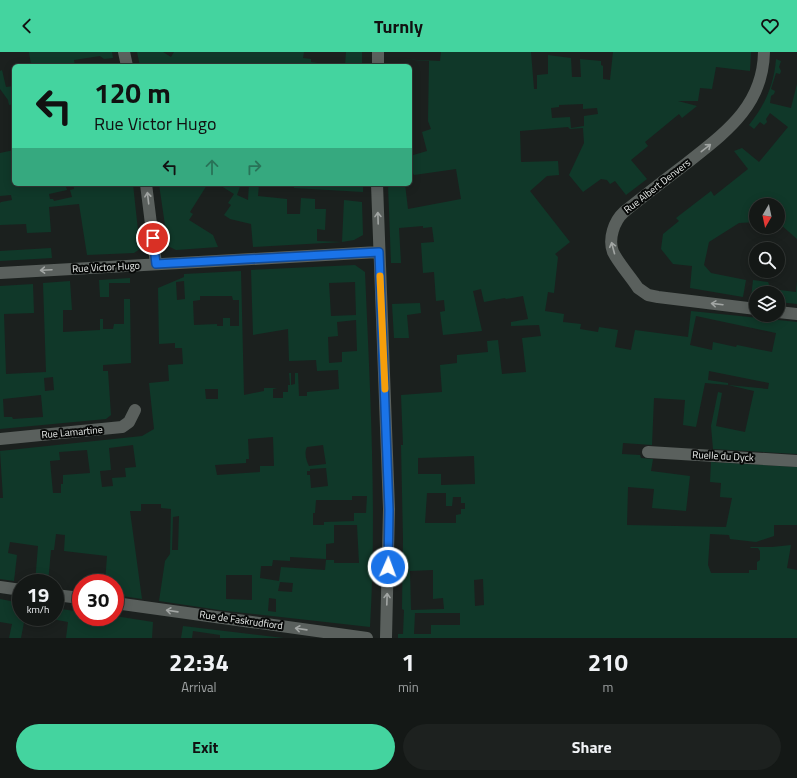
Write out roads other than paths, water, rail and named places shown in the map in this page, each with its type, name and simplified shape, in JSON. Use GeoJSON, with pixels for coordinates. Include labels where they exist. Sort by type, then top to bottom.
{"type":"FeatureCollection","features":[{"type":"Feature","properties":{"kind":"street"},"geometry":{"type":"LineString","coordinates":[[124,52],[127,64]]}},
{"type":"Feature","properties":{"kind":"street"},"geometry":{"type":"LineString","coordinates":[[378,52],[378,64]]}},
{"type":"Feature","properties":{"kind":"street","name":"Rue Albert Denvers"},"geometry":{"type":"LineString","coordinates":[[749,308],[658,297],[643,292],[638,288],[614,252],[611,240],[616,221],[624,212],[720,137],[742,114],[753,97],[760,80],[764,62],[764,52]]}},
{"type":"Feature","properties":{"kind":"street"},"geometry":{"type":"LineString","coordinates":[[146,186],[156,264]]}},
{"type":"Feature","properties":{"kind":"street"},"geometry":{"type":"LineString","coordinates":[[377,186],[389,510],[386,638]]}},
{"type":"Feature","properties":{"kind":"street","name":"Rue Victor Hugo"},"geometry":{"type":"LineString","coordinates":[[0,273],[379,252]]}},
{"type":"Feature","properties":{"kind":"street"},"geometry":{"type":"LineString","coordinates":[[785,313],[797,314]]}},
{"type":"Feature","properties":{"kind":"street","name":"Rue Lamartine"},"geometry":{"type":"LineString","coordinates":[[0,439],[122,427],[130,422],[135,410]]}},
{"type":"Feature","properties":{"kind":"street","name":"Ruelle du Dyck"},"geometry":{"type":"LineString","coordinates":[[648,452],[797,461]]}},
{"type":"Feature","properties":{"kind":"street"},"geometry":{"type":"LineString","coordinates":[[0,587],[12,589]]}},
{"type":"Feature","properties":{"kind":"street","name":"Rue de Faskrudfiord"},"geometry":{"type":"LineString","coordinates":[[124,604],[367,638]]}}]}
